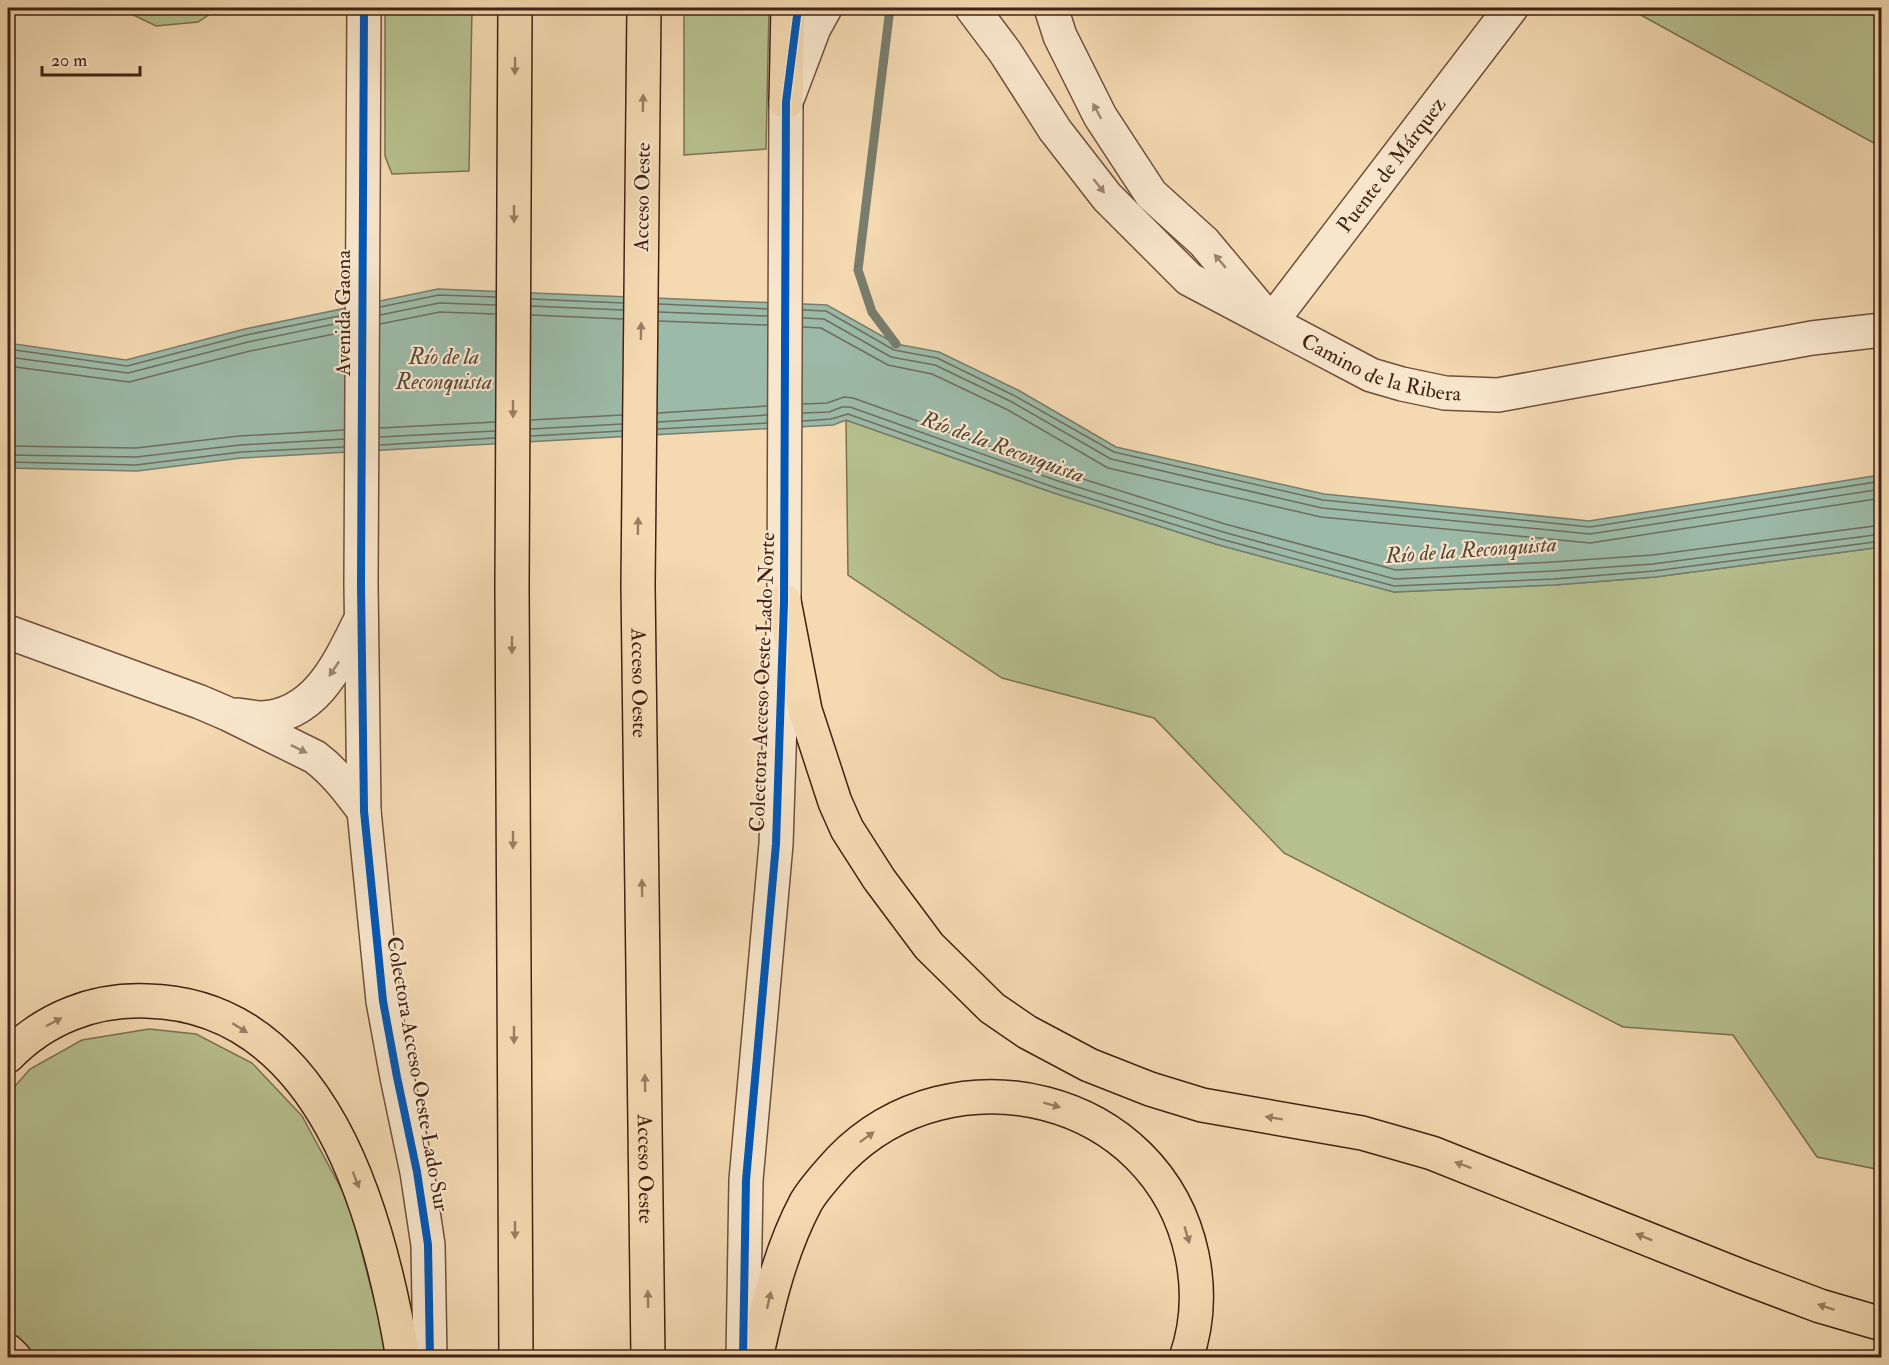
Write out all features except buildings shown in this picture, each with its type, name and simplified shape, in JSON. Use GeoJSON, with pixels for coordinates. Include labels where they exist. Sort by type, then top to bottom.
{"type":"FeatureCollection","features":[{"type":"Feature","properties":{"kind":"highway"},"geometry":{"type":"LineString","coordinates":[[515,8],[512,586],[516,1358]]}},
{"type":"Feature","properties":{"kind":"highway","name":"Acceso Oeste"},"geometry":{"type":"LineString","coordinates":[[644,8],[638,585],[648,1358]]}},
{"type":"Feature","properties":{"kind":"highway"},"geometry":{"type":"LineString","coordinates":[[786,102],[788,8]]}},
{"type":"Feature","properties":{"kind":"highway"},"geometry":{"type":"LineString","coordinates":[[784,601],[805,710],[835,802],[847,829],[879,879],[929,946],[992,1008],[1027,1032],[1089,1065],[1202,1105],[1362,1133],[1432,1153],[1743,1277],[1820,1306],[1881,1324]]}},
{"type":"Feature","properties":{"kind":"highway"},"geometry":{"type":"LineString","coordinates":[[8,1056],[28,1038],[63,1017],[97,1004],[127,1001],[179,1003],[198,1008],[220,1016],[261,1042],[279,1056],[311,1092],[344,1148],[372,1219],[386,1272],[403,1358]]}},
{"type":"Feature","properties":{"kind":"highway"},"geometry":{"type":"LineString","coordinates":[[756,1358],[773,1283],[807,1202],[825,1176],[853,1147],[879,1128],[910,1113],[938,1104],[982,1097],[1021,1098],[1056,1106],[1088,1117],[1117,1136],[1143,1159],[1162,1183],[1180,1214],[1196,1273],[1196,1314],[1186,1358]]}},
{"type":"Feature","properties":{"kind":"highway"},"geometry":{"type":"LineString","coordinates":[[8,1351],[15,1358]]}},
{"type":"Feature","properties":{"kind":"street","name":"Avenida Gaona"},"geometry":{"type":"LineString","coordinates":[[361,618],[364,8]]}},
{"type":"Feature","properties":{"kind":"street","name":"Colectora Acceso Oeste Lado Norte"},"geometry":{"type":"LineString","coordinates":[[743,1358],[746,1180],[776,844],[784,601],[786,102],[798,8]]}},
{"type":"Feature","properties":{"kind":"street"},"geometry":{"type":"LineString","coordinates":[[786,102],[814,28],[825,8]]}},
{"type":"Feature","properties":{"kind":"street"},"geometry":{"type":"LineString","coordinates":[[972,8],[1005,52],[1055,130],[1107,196],[1189,279],[1270,322]]}},
{"type":"Feature","properties":{"kind":"street","name":"Camino de la Ribera"},"geometry":{"type":"LineString","coordinates":[[1051,8],[1060,36],[1100,116],[1151,194],[1204,242],[1270,322],[1371,375],[1445,393],[1498,395],[1812,338],[1881,330]]}},
{"type":"Feature","properties":{"kind":"street","name":"Puente de Márquez"},"geometry":{"type":"LineString","coordinates":[[1270,322],[1511,8]]}},
{"type":"Feature","properties":{"kind":"street"},"geometry":{"type":"LineString","coordinates":[[228,714],[261,718],[288,713],[307,703],[321,688],[343,656],[361,618]]}},
{"type":"Feature","properties":{"kind":"street","name":"Colectora Acceso Oeste Lado Sur"},"geometry":{"type":"LineString","coordinates":[[361,618],[363,811],[383,1001],[417,1172],[428,1245],[430,1358]]}},
{"type":"Feature","properties":{"kind":"street"},"geometry":{"type":"LineString","coordinates":[[8,632],[228,714],[315,757],[345,785],[363,811]]}},
{"type":"Feature","properties":{"kind":"green space"},"geometry":{"type":"Polygon","coordinates":[[[119,8],[219,8],[198,22],[156,26],[119,8]]]}},
{"type":"Feature","properties":{"kind":"green space"},"geometry":{"type":"Polygon","coordinates":[[[385,8],[472,8],[469,171],[392,174],[385,156],[385,8]]]}},
{"type":"Feature","properties":{"kind":"green space"},"geometry":{"type":"Polygon","coordinates":[[[684,8],[769,8],[766,149],[684,155],[684,8]]]}},
{"type":"Feature","properties":{"kind":"green space"},"geometry":{"type":"Polygon","coordinates":[[[1628,8],[1881,8],[1881,147],[1628,8]]]}},
{"type":"Feature","properties":{"kind":"green space"},"geometry":{"type":"Polygon","coordinates":[[[846,420],[1054,493],[1219,545],[1394,592],[1554,585],[1655,577],[1881,547],[1881,1170],[1817,1157],[1733,1035],[1623,1027],[1284,853],[1154,718],[1002,678],[848,575],[846,420]]]}},
{"type":"Feature","properties":{"kind":"green space"},"geometry":{"type":"Polygon","coordinates":[[[149,1029],[196,1034],[252,1063],[302,1116],[349,1203],[389,1357],[27,1357],[8,1333],[8,1094],[30,1069],[82,1040],[149,1029]]]}},
{"type":"Feature","properties":{"kind":"water","name":"Río de la Reconquista"},"geometry":{"type":"Polygon","coordinates":[[[438,289],[827,305],[896,344],[939,352],[1018,390],[1116,447],[1324,494],[1589,521],[1881,475],[1882,547],[1655,577],[1554,585],[1394,592],[1219,545],[1054,493],[846,420],[833,425],[241,458],[137,471],[8,468],[8,343],[126,360],[245,329],[438,289]]]}},
{"type":"Feature","properties":{"kind":"waterway"},"geometry":{"type":"LineString","coordinates":[[890,8],[858,270],[872,312],[896,344]]}},
{"type":"Feature","properties":{"kind":"cycle path"},"geometry":{"type":"LineString","coordinates":[[364,8],[361,584],[364,811],[383,1001],[417,1172],[428,1245],[430,1358]]}},
{"type":"Feature","properties":{"kind":"cycle path"},"geometry":{"type":"LineString","coordinates":[[743,1358],[746,1180],[776,844],[784,601],[786,102],[798,8]]}}]}
